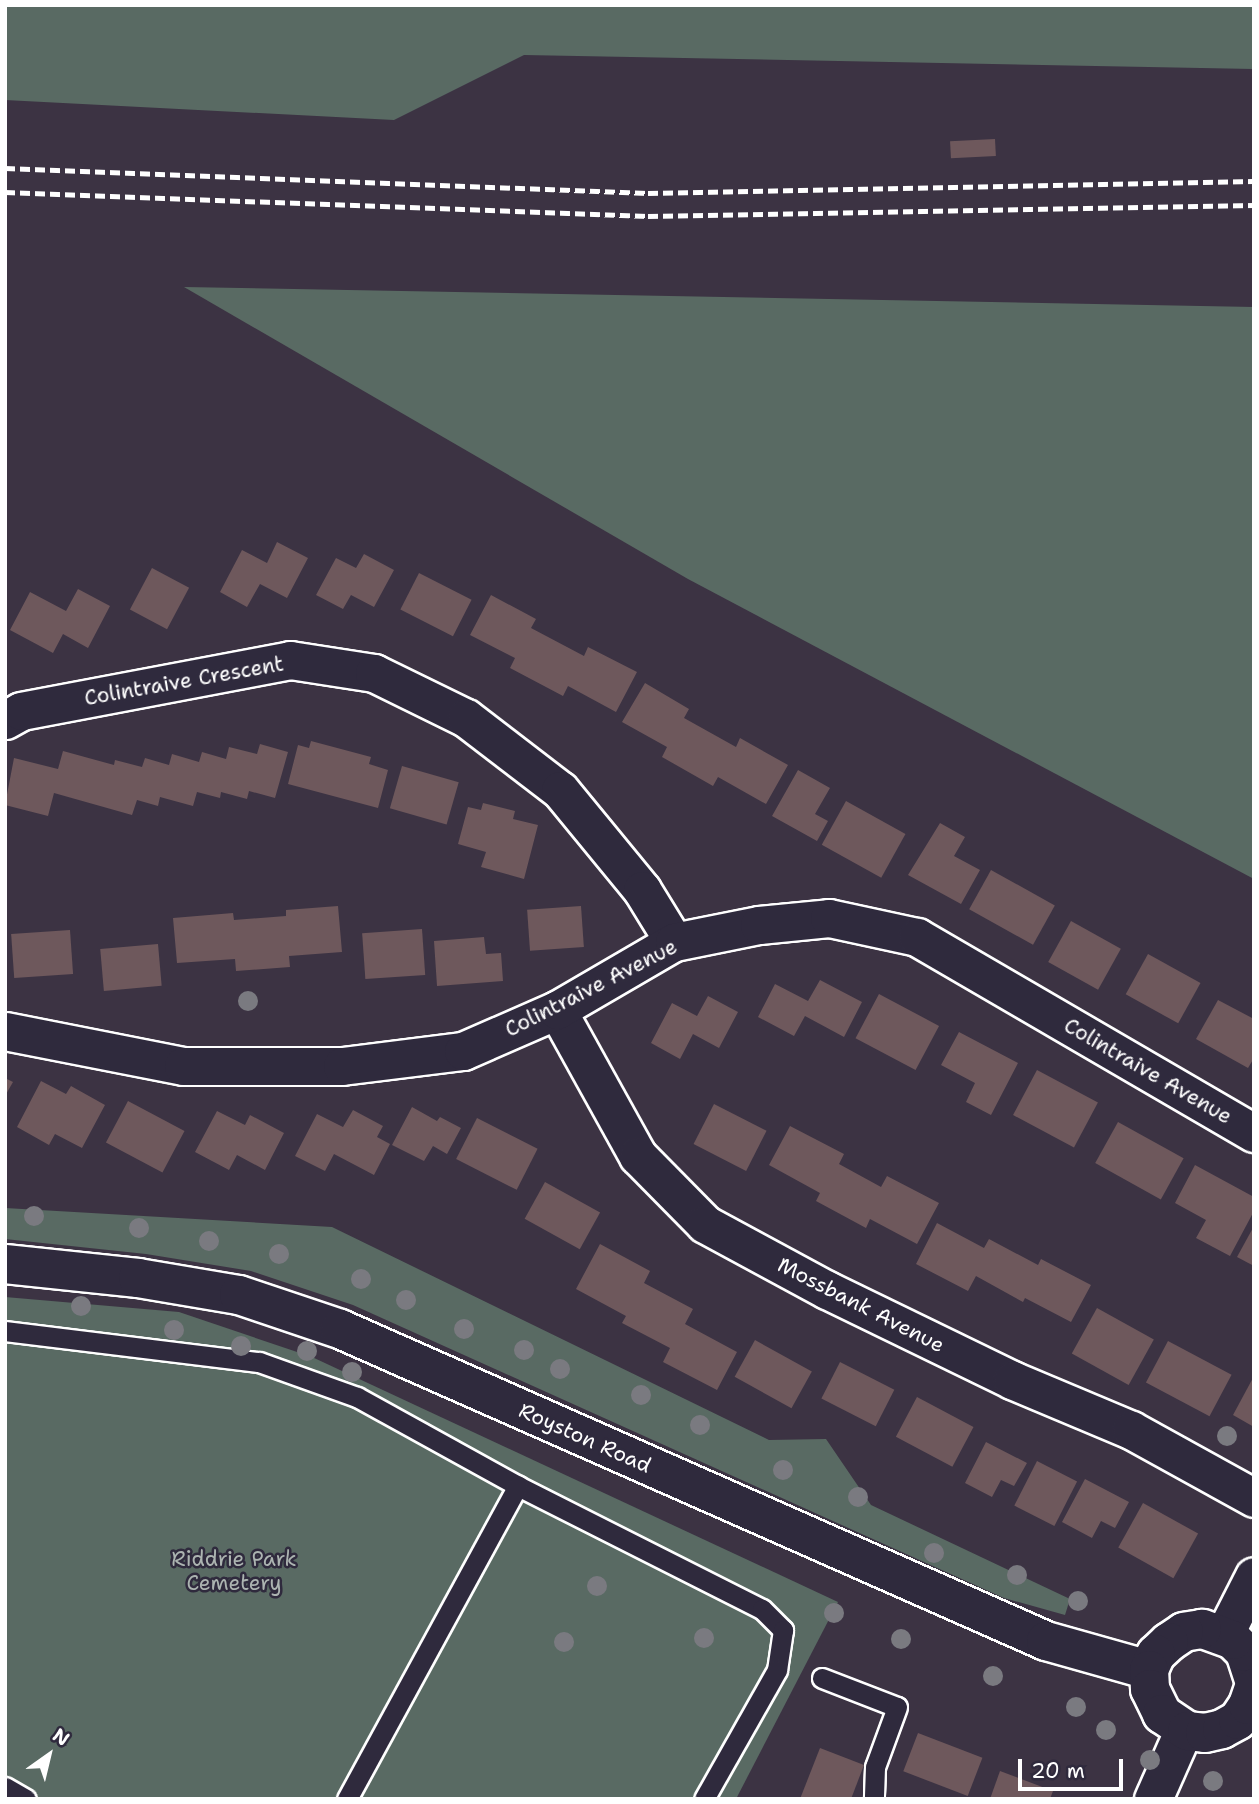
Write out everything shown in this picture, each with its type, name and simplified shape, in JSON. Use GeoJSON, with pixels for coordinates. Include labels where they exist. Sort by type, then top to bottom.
{"type":"FeatureCollection","features":[{"type":"Feature","properties":{"kind":"street","name":"Colintraive Crescent"},"geometry":{"type":"LineString","coordinates":[[5,720],[21,711],[290,660],[374,673],[466,718],[559,790],[642,890],[674,942]]}},
{"type":"Feature","properties":{"kind":"street","name":"Colintraive Avenue"},"geometry":{"type":"LineString","coordinates":[[5,1031],[183,1066],[342,1066],[463,1051],[557,1010],[674,942],[759,925],[829,918],[917,937],[1254,1133]]}},
{"type":"Feature","properties":{"kind":"street","name":"Mossbank Avenue"},"geometry":{"type":"LineString","coordinates":[[557,1010],[638,1156],[705,1224],[827,1290],[1012,1380],[1131,1430],[1254,1498]]}},
{"type":"Feature","properties":{"kind":"street","name":"Royston Road"},"geometry":{"type":"LineString","coordinates":[[5,1264],[138,1278],[239,1295],[340,1329],[1046,1641],[1149,1670]]}},
{"type":"Feature","properties":{"kind":"street"},"geometry":{"type":"LineString","coordinates":[[1224,1635],[1254,1576]]}},
{"type":"Feature","properties":{"kind":"street"},"geometry":{"type":"LineString","coordinates":[[1202,1629],[1224,1635],[1245,1652],[1252,1696],[1238,1720],[1222,1729],[1205,1733],[1184,1729],[1163,1714],[1150,1689],[1149,1670],[1156,1654],[1185,1632],[1202,1629]]}},
{"type":"Feature","properties":{"kind":"street"},"geometry":{"type":"LineString","coordinates":[[1153,1799],[1184,1729]]}},
{"type":"Feature","properties":{"kind":"lane"},"geometry":{"type":"LineString","coordinates":[[5,1331],[259,1362],[357,1397],[518,1486],[762,1609],[783,1630],[777,1670],[704,1799]]}},
{"type":"Feature","properties":{"kind":"lane"},"geometry":{"type":"LineString","coordinates":[[348,1799],[518,1486]]}},
{"type":"Feature","properties":{"kind":"lane"},"geometry":{"type":"LineString","coordinates":[[821,1678],[897,1707],[874,1767],[874,1799]]}},
{"type":"Feature","properties":{"kind":"lane"},"geometry":{"type":"LineString","coordinates":[[5,1787],[26,1799]]}},
{"type":"Feature","properties":{"kind":"green space"},"geometry":{"type":"Polygon","coordinates":[[[5,5],[1254,5],[1254,69],[524,55],[394,120],[5,100],[5,5]]]}},
{"type":"Feature","properties":{"kind":"green space"},"geometry":{"type":"Polygon","coordinates":[[[184,287],[1254,307],[1254,879],[688,579],[184,287]]]}},
{"type":"Feature","properties":{"kind":"green space"},"geometry":{"type":"Polygon","coordinates":[[[5,1208],[332,1227],[769,1440],[826,1439],[871,1505],[1070,1599],[1065,1615],[1004,1598],[353,1305],[251,1271],[146,1254],[5,1239],[5,1208]]]}},
{"type":"Feature","properties":{"kind":"green space","name":"Riddrie Park Cemetery"},"geometry":{"type":"Polygon","coordinates":[[[5,1297],[179,1312],[312,1357],[838,1602],[736,1799],[5,1799],[5,1297]]]}},
{"type":"Feature","properties":{"kind":"building"},"geometry":{"type":"Polygon","coordinates":[[[995,139],[996,156],[951,158],[950,141],[995,139]]]}},
{"type":"Feature","properties":{"kind":"building"},"geometry":{"type":"Polygon","coordinates":[[[277,542],[308,558],[287,598],[260,584],[247,607],[220,592],[242,550],[267,563],[277,542]]]}},
{"type":"Feature","properties":{"kind":"building"},"geometry":{"type":"Polygon","coordinates":[[[364,554],[394,570],[374,607],[351,595],[343,609],[316,595],[336,558],[356,568],[364,554]]]}},
{"type":"Feature","properties":{"kind":"building"},"geometry":{"type":"Polygon","coordinates":[[[152,568],[189,588],[167,629],[130,609],[152,568]]]}},
{"type":"Feature","properties":{"kind":"building"},"geometry":{"type":"Polygon","coordinates":[[[419,573],[472,600],[453,636],[400,610],[419,573]]]}},
{"type":"Feature","properties":{"kind":"building"},"geometry":{"type":"Polygon","coordinates":[[[78,589],[110,606],[88,648],[63,634],[53,653],[10,630],[30,592],[66,611],[78,589]]]}},
{"type":"Feature","properties":{"kind":"building"},"geometry":{"type":"Polygon","coordinates":[[[491,595],[536,619],[531,628],[584,656],[588,647],[637,672],[616,712],[568,686],[563,696],[510,668],[515,658],[470,635],[491,595]]]}},
{"type":"Feature","properties":{"kind":"building"},"geometry":{"type":"Polygon","coordinates":[[[645,683],[689,709],[684,718],[736,747],[740,738],[788,765],[766,804],[718,777],[713,786],[662,757],[667,747],[622,722],[645,683]]]}},
{"type":"Feature","properties":{"kind":"building"},"geometry":{"type":"Polygon","coordinates":[[[311,741],[371,757],[369,764],[388,770],[378,808],[288,784],[298,745],[309,748],[311,741]]]}},
{"type":"Feature","properties":{"kind":"building"},"geometry":{"type":"Polygon","coordinates":[[[260,744],[288,752],[275,798],[249,791],[247,799],[221,792],[220,798],[197,792],[193,806],[160,797],[158,806],[137,800],[132,815],[54,793],[48,816],[5,805],[14,758],[58,769],[63,751],[114,765],[115,760],[142,767],[145,758],[169,765],[172,754],[199,762],[202,752],[226,759],[229,747],[257,754],[260,744]]]}},
{"type":"Feature","properties":{"kind":"building"},"geometry":{"type":"Polygon","coordinates":[[[402,766],[459,782],[447,825],[390,808],[402,766]]]}},
{"type":"Feature","properties":{"kind":"building"},"geometry":{"type":"Polygon","coordinates":[[[798,770],[830,788],[815,814],[828,821],[817,841],[772,816],[798,770]]]}},
{"type":"Feature","properties":{"kind":"building"},"geometry":{"type":"Polygon","coordinates":[[[846,801],[905,834],[881,878],[822,845],[846,801]]]}},
{"type":"Feature","properties":{"kind":"building"},"geometry":{"type":"Polygon","coordinates":[[[483,803],[515,811],[513,819],[538,825],[524,879],[481,867],[486,852],[458,844],[468,807],[481,810],[483,803]]]}},
{"type":"Feature","properties":{"kind":"building"},"geometry":{"type":"Polygon","coordinates":[[[940,823],[965,837],[954,856],[980,870],[961,904],[908,875],[940,823]]]}},
{"type":"Feature","properties":{"kind":"building"},"geometry":{"type":"Polygon","coordinates":[[[991,870],[1055,905],[1033,945],[969,909],[991,870]]]}},
{"type":"Feature","properties":{"kind":"building"},"geometry":{"type":"Polygon","coordinates":[[[338,906],[342,952],[289,956],[290,967],[236,971],[235,959],[177,963],[173,918],[233,913],[234,920],[286,916],[286,910],[338,906]]]}},
{"type":"Feature","properties":{"kind":"building"},"geometry":{"type":"Polygon","coordinates":[[[581,906],[584,947],[530,951],[527,910],[581,906]]]}},
{"type":"Feature","properties":{"kind":"building"},"geometry":{"type":"Polygon","coordinates":[[[1071,921],[1121,949],[1098,990],[1048,962],[1071,921]]]}},
{"type":"Feature","properties":{"kind":"building"},"geometry":{"type":"Polygon","coordinates":[[[422,929],[425,975],[365,979],[362,933],[422,929]]]}},
{"type":"Feature","properties":{"kind":"building"},"geometry":{"type":"Polygon","coordinates":[[[70,930],[73,974],[14,978],[11,934],[70,930]]]}},
{"type":"Feature","properties":{"kind":"building"},"geometry":{"type":"Polygon","coordinates":[[[484,937],[486,954],[501,953],[503,981],[437,986],[434,941],[484,937]]]}},
{"type":"Feature","properties":{"kind":"building"},"geometry":{"type":"Polygon","coordinates":[[[158,944],[162,986],[104,991],[100,949],[158,944]]]}},
{"type":"Feature","properties":{"kind":"building"},"geometry":{"type":"Polygon","coordinates":[[[1148,954],[1200,983],[1178,1023],[1126,994],[1148,954]]]}},
{"type":"Feature","properties":{"kind":"building"},"geometry":{"type":"Polygon","coordinates":[[[820,980],[862,1002],[844,1037],[805,1016],[794,1036],[758,1017],[775,984],[808,1001],[820,980]]]}},
{"type":"Feature","properties":{"kind":"building"},"geometry":{"type":"Polygon","coordinates":[[[879,994],[939,1026],[916,1070],[856,1038],[879,994]]]}},
{"type":"Feature","properties":{"kind":"building"},"geometry":{"type":"Polygon","coordinates":[[[708,996],[738,1012],[719,1048],[693,1034],[680,1059],[651,1043],[672,1003],[697,1016],[708,996]]]}},
{"type":"Feature","properties":{"kind":"building"},"geometry":{"type":"Polygon","coordinates":[[[1218,1000],[1254,1019],[1254,1058],[1248,1068],[1196,1039],[1218,1000]]]}},
{"type":"Feature","properties":{"kind":"building"},"geometry":{"type":"Polygon","coordinates":[[[959,1032],[1018,1063],[991,1115],[966,1102],[975,1083],[941,1065],[959,1032]]]}},
{"type":"Feature","properties":{"kind":"building"},"geometry":{"type":"Polygon","coordinates":[[[1037,1070],[1098,1102],[1074,1147],[1013,1115],[1037,1070]]]}},
{"type":"Feature","properties":{"kind":"building"},"geometry":{"type":"Polygon","coordinates":[[[5,1078],[13,1082],[5,1096],[5,1078]]]}},
{"type":"Feature","properties":{"kind":"building"},"geometry":{"type":"Polygon","coordinates":[[[41,1081],[66,1094],[71,1086],[105,1105],[82,1148],[55,1134],[49,1145],[17,1127],[41,1081]]]}},
{"type":"Feature","properties":{"kind":"building"},"geometry":{"type":"Polygon","coordinates":[[[128,1101],[185,1131],[162,1173],[106,1142],[128,1101]]]}},
{"type":"Feature","properties":{"kind":"building"},"geometry":{"type":"Polygon","coordinates":[[[714,1104],[767,1131],[746,1171],[694,1144],[714,1104]]]}},
{"type":"Feature","properties":{"kind":"building"},"geometry":{"type":"Polygon","coordinates":[[[412,1107],[437,1121],[440,1117],[461,1128],[447,1154],[433,1146],[424,1161],[392,1145],[412,1107]]]}},
{"type":"Feature","properties":{"kind":"building"},"geometry":{"type":"Polygon","coordinates":[[[353,1110],[383,1126],[377,1137],[390,1144],[374,1175],[334,1154],[325,1171],[295,1156],[317,1114],[343,1127],[353,1110]]]}},
{"type":"Feature","properties":{"kind":"building"},"geometry":{"type":"Polygon","coordinates":[[[217,1111],[245,1125],[250,1115],[284,1133],[265,1170],[237,1155],[229,1170],[195,1152],[217,1111]]]}},
{"type":"Feature","properties":{"kind":"building"},"geometry":{"type":"Polygon","coordinates":[[[477,1118],[538,1149],[517,1190],[456,1159],[477,1118]]]}},
{"type":"Feature","properties":{"kind":"building"},"geometry":{"type":"Polygon","coordinates":[[[1118,1122],[1184,1158],[1161,1199],[1095,1163],[1118,1122]]]}},
{"type":"Feature","properties":{"kind":"building"},"geometry":{"type":"Polygon","coordinates":[[[790,1126],[844,1154],[839,1164],[881,1187],[887,1176],[939,1203],[917,1244],[870,1219],[866,1228],[816,1201],[820,1193],[769,1165],[790,1126]]]}},
{"type":"Feature","properties":{"kind":"building"},"geometry":{"type":"Polygon","coordinates":[[[1195,1165],[1254,1197],[1254,1211],[1230,1256],[1196,1238],[1206,1220],[1175,1203],[1195,1165]]]}},
{"type":"Feature","properties":{"kind":"building"},"geometry":{"type":"Polygon","coordinates":[[[545,1182],[600,1213],[580,1249],[525,1219],[545,1182]]]}},
{"type":"Feature","properties":{"kind":"building"},"geometry":{"type":"Polygon","coordinates":[[[937,1223],[984,1248],[989,1239],[1038,1265],[1041,1259],[1091,1285],[1071,1322],[1025,1298],[1023,1302],[976,1276],[968,1291],[916,1264],[937,1223]]]}},
{"type":"Feature","properties":{"kind":"building"},"geometry":{"type":"Polygon","coordinates":[[[1254,1226],[1254,1266],[1237,1257],[1254,1226]]]}},
{"type":"Feature","properties":{"kind":"building"},"geometry":{"type":"Polygon","coordinates":[[[600,1244],[650,1271],[644,1283],[693,1309],[685,1324],[737,1352],[717,1390],[663,1362],[670,1348],[622,1323],[626,1316],[576,1289],[600,1244]]]}},
{"type":"Feature","properties":{"kind":"building"},"geometry":{"type":"Polygon","coordinates":[[[1097,1308],[1154,1340],[1129,1385],[1072,1353],[1097,1308]]]}},
{"type":"Feature","properties":{"kind":"building"},"geometry":{"type":"Polygon","coordinates":[[[755,1340],[812,1372],[791,1408],[735,1377],[755,1340]]]}},
{"type":"Feature","properties":{"kind":"building"},"geometry":{"type":"Polygon","coordinates":[[[1168,1341],[1232,1375],[1210,1416],[1146,1382],[1168,1341]]]}},
{"type":"Feature","properties":{"kind":"building"},"geometry":{"type":"Polygon","coordinates":[[[840,1362],[894,1390],[876,1426],[821,1399],[840,1362]]]}},
{"type":"Feature","properties":{"kind":"building"},"geometry":{"type":"Polygon","coordinates":[[[1254,1376],[1254,1427],[1233,1415],[1254,1376]]]}},
{"type":"Feature","properties":{"kind":"building"},"geometry":{"type":"Polygon","coordinates":[[[917,1397],[974,1427],[952,1467],[896,1437],[917,1397]]]}},
{"type":"Feature","properties":{"kind":"building"},"geometry":{"type":"Polygon","coordinates":[[[986,1442],[1027,1463],[1014,1486],[1001,1480],[992,1497],[965,1483],[986,1442]]]}},
{"type":"Feature","properties":{"kind":"building"},"geometry":{"type":"Polygon","coordinates":[[[1037,1461],[1077,1481],[1054,1526],[1014,1506],[1037,1461]]]}},
{"type":"Feature","properties":{"kind":"building"},"geometry":{"type":"Polygon","coordinates":[[[1085,1479],[1129,1502],[1115,1528],[1101,1521],[1092,1538],[1062,1522],[1085,1479]]]}},
{"type":"Feature","properties":{"kind":"building"},"geometry":{"type":"Polygon","coordinates":[[[1143,1503],[1198,1534],[1173,1578],[1118,1548],[1143,1503]]]}},
{"type":"Feature","properties":{"kind":"building"},"geometry":{"type":"Polygon","coordinates":[[[918,1733],[982,1758],[968,1796],[903,1771],[918,1733]]]}},
{"type":"Feature","properties":{"kind":"building"},"geometry":{"type":"Polygon","coordinates":[[[820,1748],[864,1765],[851,1799],[800,1799],[820,1748]]]}},
{"type":"Feature","properties":{"kind":"building"},"geometry":{"type":"Polygon","coordinates":[[[1000,1771],[1053,1791],[1050,1799],[990,1799],[1000,1771]]]}},
{"type":"Feature","properties":{"kind":"railway"},"geometry":{"type":"LineString","coordinates":[[5,168],[648,193],[1254,181]]}},
{"type":"Feature","properties":{"kind":"railway"},"geometry":{"type":"LineString","coordinates":[[5,192],[648,216],[1254,205]]}}]}
